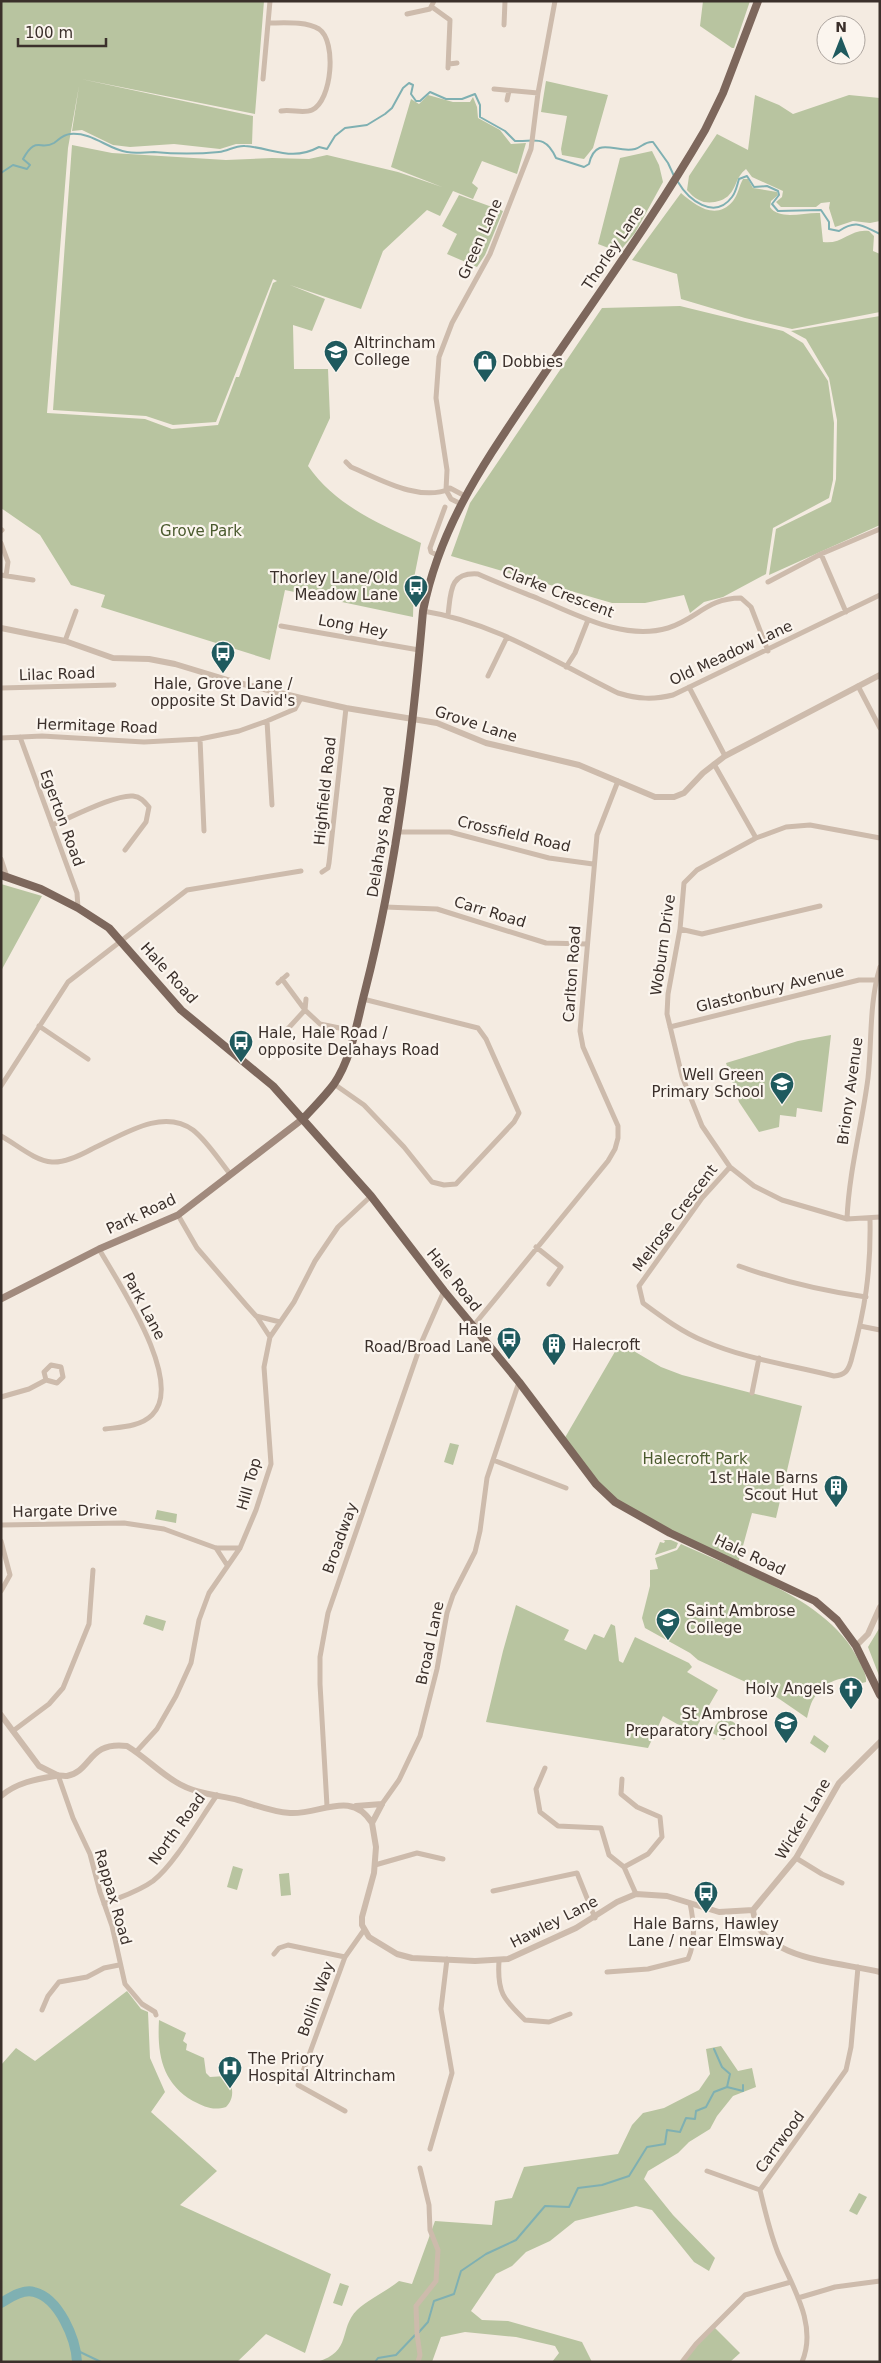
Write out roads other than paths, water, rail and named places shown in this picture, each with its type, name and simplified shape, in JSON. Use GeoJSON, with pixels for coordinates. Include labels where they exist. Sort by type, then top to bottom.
{"type":"FeatureCollection","features":[{"type":"Feature","properties":{"kind":"main road","name":"Thorley Lane"},"geometry":{"type":"LineString","coordinates":[[465,496],[501,438],[694,150],[723,93],[758,1]]}},
{"type":"Feature","properties":{"kind":"main road","name":"Delahays Road"},"geometry":{"type":"LineString","coordinates":[[304,1118],[334,1084],[342,1067],[363,999],[398,832],[423,611],[437,555],[465,496]]}},
{"type":"Feature","properties":{"kind":"main road","name":"Hale Road"},"geometry":{"type":"LineString","coordinates":[[4,876],[41,889],[98,920],[121,940],[181,1010],[250,1064],[304,1118],[372,1196],[444,1291],[474,1325],[519,1382],[596,1484],[615,1502],[670,1533],[815,1601],[837,1620],[856,1646],[880,1695]]}},
{"type":"Feature","properties":{"kind":"main road","name":"Park Road"},"geometry":{"type":"LineString","coordinates":[[1,1299],[99,1249],[178,1216],[304,1118]]}},
{"type":"Feature","properties":{"kind":"street"},"geometry":{"type":"LineString","coordinates":[[263,79],[270,1]]}},
{"type":"Feature","properties":{"kind":"street"},"geometry":{"type":"LineString","coordinates":[[504,25],[505,1]]}},
{"type":"Feature","properties":{"kind":"street","name":"Green Lane"},"geometry":{"type":"LineString","coordinates":[[448,490],[446,484],[447,470],[436,398],[441,349],[452,323],[490,254],[533,139],[538,93],[555,1]]}},
{"type":"Feature","properties":{"kind":"street"},"geometry":{"type":"LineString","coordinates":[[407,14],[426,10],[433,4],[450,20],[447,46],[448,66],[457,64]]}},
{"type":"Feature","properties":{"kind":"street"},"geometry":{"type":"LineString","coordinates":[[268,23],[315,28],[322,32],[330,45],[329,70],[324,98],[312,110],[296,108],[282,110]]}},
{"type":"Feature","properties":{"kind":"street"},"geometry":{"type":"LineString","coordinates":[[494,89],[538,93]]}},
{"type":"Feature","properties":{"kind":"street"},"geometry":{"type":"LineString","coordinates":[[507,100],[508,91]]}},
{"type":"Feature","properties":{"kind":"street"},"geometry":{"type":"LineString","coordinates":[[346,462],[351,467],[402,488],[436,493],[448,490],[465,496]]}},
{"type":"Feature","properties":{"kind":"street"},"geometry":{"type":"LineString","coordinates":[[448,490],[451,499],[461,504]]}},
{"type":"Feature","properties":{"kind":"street","name":"Delahays Road"},"geometry":{"type":"LineString","coordinates":[[437,555],[431,552],[430,548],[445,507]]}},
{"type":"Feature","properties":{"kind":"street"},"geometry":{"type":"LineString","coordinates":[[768,582],[822,554],[880,529]]}},
{"type":"Feature","properties":{"kind":"street"},"geometry":{"type":"LineString","coordinates":[[1,543],[8,562],[4,575],[33,580]]}},
{"type":"Feature","properties":{"kind":"street"},"geometry":{"type":"LineString","coordinates":[[822,554],[846,612]]}},
{"type":"Feature","properties":{"kind":"street","name":"Clarke Crescent"},"geometry":{"type":"LineString","coordinates":[[448,615],[451,589],[456,579],[466,573],[478,574],[588,620],[613,628],[643,630],[667,628],[690,618],[710,604],[726,598],[741,598],[751,607],[768,651]]}},
{"type":"Feature","properties":{"kind":"street","name":"Old Meadow Lane"},"geometry":{"type":"LineString","coordinates":[[423,611],[448,615],[507,636],[566,668],[618,693],[637,699],[655,699],[673,695],[768,651],[880,595]]}},
{"type":"Feature","properties":{"kind":"street"},"geometry":{"type":"LineString","coordinates":[[65,641],[76,611]]}},
{"type":"Feature","properties":{"kind":"street"},"geometry":{"type":"LineString","coordinates":[[566,668],[575,654],[588,620]]}},
{"type":"Feature","properties":{"kind":"street","name":"Long Hey"},"geometry":{"type":"LineString","coordinates":[[281,626],[420,650]]}},
{"type":"Feature","properties":{"kind":"street","name":"Grove Lane"},"geometry":{"type":"LineString","coordinates":[[1,628],[65,641],[113,658],[150,659],[175,664],[231,682],[301,698],[346,708],[437,723],[486,743],[580,765],[645,795],[665,798],[674,797],[692,788],[714,764],[725,756],[880,675]]}},
{"type":"Feature","properties":{"kind":"street"},"geometry":{"type":"LineString","coordinates":[[488,676],[507,636]]}},
{"type":"Feature","properties":{"kind":"street","name":"Lilac Road"},"geometry":{"type":"LineString","coordinates":[[1,688],[114,684]]}},
{"type":"Feature","properties":{"kind":"street"},"geometry":{"type":"LineString","coordinates":[[689,686],[725,756]]}},
{"type":"Feature","properties":{"kind":"street"},"geometry":{"type":"LineString","coordinates":[[858,686],[880,728]]}},
{"type":"Feature","properties":{"kind":"street","name":"Hermitage Road"},"geometry":{"type":"LineString","coordinates":[[1,738],[83,738],[144,742],[200,739],[239,731],[267,721],[295,709],[301,698]]}},
{"type":"Feature","properties":{"kind":"street","name":"Highfield Road"},"geometry":{"type":"LineString","coordinates":[[322,872],[328,868],[329,863],[346,708]]}},
{"type":"Feature","properties":{"kind":"street"},"geometry":{"type":"LineString","coordinates":[[267,721],[272,805]]}},
{"type":"Feature","properties":{"kind":"street","name":"Egerton Road"},"geometry":{"type":"LineString","coordinates":[[20,737],[76,893],[78,908]]}},
{"type":"Feature","properties":{"kind":"street"},"geometry":{"type":"LineString","coordinates":[[200,739],[204,831]]}},
{"type":"Feature","properties":{"kind":"street"},"geometry":{"type":"LineString","coordinates":[[714,764],[756,838]]}},
{"type":"Feature","properties":{"kind":"street","name":"Carlton Road"},"geometry":{"type":"LineString","coordinates":[[474,1325],[608,1161],[618,1138],[618,1126],[614,1114],[583,1047],[580,1031],[597,834],[618,781]]}},
{"type":"Feature","properties":{"kind":"street"},"geometry":{"type":"LineString","coordinates":[[52,825],[118,798],[140,797],[149,806],[148,817],[125,850]]}},
{"type":"Feature","properties":{"kind":"street","name":"Woburn Drive"},"geometry":{"type":"LineString","coordinates":[[880,838],[810,825],[786,827],[756,838],[697,870],[684,883],[680,929],[668,994],[670,1026],[682,1076],[702,1126],[730,1167],[754,1186],[782,1200],[847,1219],[880,1217]]}},
{"type":"Feature","properties":{"kind":"street","name":"Crossfield Road"},"geometry":{"type":"LineString","coordinates":[[398,832],[450,832],[549,858],[593,864]]}},
{"type":"Feature","properties":{"kind":"street"},"geometry":{"type":"LineString","coordinates":[[1,859],[4,876]]}},
{"type":"Feature","properties":{"kind":"street"},"geometry":{"type":"LineString","coordinates":[[1,1086],[68,982],[187,890],[301,871]]}},
{"type":"Feature","properties":{"kind":"street","name":"Carr Road"},"geometry":{"type":"LineString","coordinates":[[384,906],[437,910],[546,943],[587,944]]}},
{"type":"Feature","properties":{"kind":"street"},"geometry":{"type":"LineString","coordinates":[[680,929],[702,934],[820,906]]}},
{"type":"Feature","properties":{"kind":"street","name":"Briony Avenue"},"geometry":{"type":"LineString","coordinates":[[847,1219],[848,1195],[868,1081],[876,980],[880,967]]}},
{"type":"Feature","properties":{"kind":"street"},"geometry":{"type":"LineString","coordinates":[[282,979],[305,1010],[320,1024],[354,1031]]}},
{"type":"Feature","properties":{"kind":"street","name":"Glastonbury Avenue"},"geometry":{"type":"LineString","coordinates":[[670,1026],[859,980],[876,980]]}},
{"type":"Feature","properties":{"kind":"street"},"geometry":{"type":"LineString","coordinates":[[284,1033],[305,1010],[306,999]]}},
{"type":"Feature","properties":{"kind":"street"},"geometry":{"type":"LineString","coordinates":[[334,1084],[364,1105],[404,1147],[432,1182],[444,1185],[456,1184],[514,1122],[519,1113],[486,1039],[478,1028],[363,999]]}},
{"type":"Feature","properties":{"kind":"street"},"geometry":{"type":"LineString","coordinates":[[39,1026],[88,1059]]}},
{"type":"Feature","properties":{"kind":"street"},"geometry":{"type":"LineString","coordinates":[[1,1136],[39,1158],[52,1162],[75,1157],[143,1126],[160,1121],[175,1122],[192,1130],[230,1174]]}},
{"type":"Feature","properties":{"kind":"street","name":"Melrose Crescent"},"geometry":{"type":"LineString","coordinates":[[730,1167],[702,1198],[639,1286],[642,1303],[664,1319],[704,1341],[728,1350],[834,1376],[844,1374],[849,1369],[866,1297],[871,1252],[870,1219]]}},
{"type":"Feature","properties":{"kind":"street","name":"Hill Top"},"geometry":{"type":"LineString","coordinates":[[136,1752],[157,1729],[176,1696],[191,1663],[199,1620],[209,1593],[240,1548],[256,1510],[271,1464],[264,1367],[270,1337],[294,1302],[315,1261],[338,1227],[372,1196]]}},
{"type":"Feature","properties":{"kind":"street"},"geometry":{"type":"LineString","coordinates":[[178,1216],[197,1248],[256,1316],[270,1337]]}},
{"type":"Feature","properties":{"kind":"street"},"geometry":{"type":"LineString","coordinates":[[536,1247],[561,1267],[549,1284]]}},
{"type":"Feature","properties":{"kind":"street","name":"Park Lane"},"geometry":{"type":"LineString","coordinates":[[99,1249],[145,1330],[156,1355],[162,1393],[154,1414],[144,1422],[105,1429]]}},
{"type":"Feature","properties":{"kind":"street"},"geometry":{"type":"LineString","coordinates":[[739,1266],[786,1282],[823,1291],[866,1297]]}},
{"type":"Feature","properties":{"kind":"street","name":"Broadway"},"geometry":{"type":"LineString","coordinates":[[327,1806],[320,1657],[328,1613],[422,1341],[444,1291]]}},
{"type":"Feature","properties":{"kind":"street"},"geometry":{"type":"LineString","coordinates":[[256,1316],[280,1322]]}},
{"type":"Feature","properties":{"kind":"street"},"geometry":{"type":"LineString","coordinates":[[860,1326],[880,1330]]}},
{"type":"Feature","properties":{"kind":"street"},"geometry":{"type":"LineString","coordinates":[[752,1393],[760,1358]]}},
{"type":"Feature","properties":{"kind":"street"},"geometry":{"type":"LineString","coordinates":[[1,1397],[30,1389],[46,1380]]}},
{"type":"Feature","properties":{"kind":"street","name":"Broad Lane"},"geometry":{"type":"LineString","coordinates":[[372,1823],[382,1804],[399,1780],[420,1736],[437,1669],[447,1613],[453,1595],[472,1558],[480,1531],[484,1494],[493,1460],[519,1382]]}},
{"type":"Feature","properties":{"kind":"street"},"geometry":{"type":"LineString","coordinates":[[493,1460],[566,1488]]}},
{"type":"Feature","properties":{"kind":"street","name":"Hargate Drive"},"geometry":{"type":"LineString","coordinates":[[1,1525],[124,1523],[164,1529],[216,1548],[240,1548]]}},
{"type":"Feature","properties":{"kind":"street"},"geometry":{"type":"LineString","coordinates":[[1,1541],[10,1575],[1,1591]]}},
{"type":"Feature","properties":{"kind":"street"},"geometry":{"type":"LineString","coordinates":[[216,1548],[227,1565]]}},
{"type":"Feature","properties":{"kind":"street"},"geometry":{"type":"LineString","coordinates":[[13,1731],[49,1704],[63,1688],[89,1624],[93,1570]]}},
{"type":"Feature","properties":{"kind":"street"},"geometry":{"type":"LineString","coordinates":[[856,1646],[868,1634],[880,1607]]}},
{"type":"Feature","properties":{"kind":"street"},"geometry":{"type":"LineString","coordinates":[[1,1716],[39,1766],[58,1775],[67,1776],[75,1772],[100,1750],[109,1746],[128,1746],[178,1784],[196,1791],[269,1810],[291,1813],[327,1806],[382,1804]]}},
{"type":"Feature","properties":{"kind":"street","name":"Wicker Lane"},"geometry":{"type":"LineString","coordinates":[[753,1910],[796,1858],[839,1783],[879,1742]]}},
{"type":"Feature","properties":{"kind":"street"},"geometry":{"type":"LineString","coordinates":[[545,1768],[536,1789],[540,1812],[558,1826],[601,1828],[609,1856],[624,1867],[636,1894]]}},
{"type":"Feature","properties":{"kind":"street"},"geometry":{"type":"LineString","coordinates":[[1,1796],[12,1787],[58,1775]]}},
{"type":"Feature","properties":{"kind":"street","name":"Rappax Road"},"geometry":{"type":"LineString","coordinates":[[58,1775],[73,1818],[90,1854],[112,1926],[119,1965],[125,1984],[142,2004],[155,2012],[156,2015]]}},
{"type":"Feature","properties":{"kind":"street"},"geometry":{"type":"LineString","coordinates":[[622,1779],[621,1794],[637,1807],[660,1817],[662,1837],[648,1854],[624,1867]]}},
{"type":"Feature","properties":{"kind":"street","name":"North Road"},"geometry":{"type":"LineString","coordinates":[[104,1904],[140,1890],[154,1881],[178,1852],[217,1795]]}},
{"type":"Feature","properties":{"kind":"street"},"geometry":{"type":"LineString","coordinates":[[355,1806],[366,1812],[372,1823],[376,1847],[375,1865],[362,1917],[364,1930]]}},
{"type":"Feature","properties":{"kind":"street"},"geometry":{"type":"LineString","coordinates":[[375,1865],[417,1853],[443,1859]]}},
{"type":"Feature","properties":{"kind":"street"},"geometry":{"type":"LineString","coordinates":[[796,1858],[822,1874],[842,1883]]}},
{"type":"Feature","properties":{"kind":"street"},"geometry":{"type":"LineString","coordinates":[[493,1891],[577,1874],[595,1918]]}},
{"type":"Feature","properties":{"kind":"street","name":"Hawley Lane"},"geometry":{"type":"LineString","coordinates":[[364,1930],[380,1945],[397,1954],[412,1958],[499,1960],[517,1956],[595,1918],[617,1902],[636,1894],[656,1894],[719,1912],[753,1910]]}},
{"type":"Feature","properties":{"kind":"street"},"geometry":{"type":"LineString","coordinates":[[607,1972],[648,1969],[688,1959],[694,1945],[694,1922],[690,1903]]}},
{"type":"Feature","properties":{"kind":"street"},"geometry":{"type":"LineString","coordinates":[[753,1910],[754,1921],[762,1934],[782,1948],[809,1958],[880,1972]]}},
{"type":"Feature","properties":{"kind":"street","name":"Bollin Way"},"geometry":{"type":"LineString","coordinates":[[345,2111],[298,2085],[345,1957],[364,1930]]}},
{"type":"Feature","properties":{"kind":"street","name":"Bollin Way"},"geometry":{"type":"LineString","coordinates":[[274,1954],[282,1946],[294,1946],[345,1957]]}},
{"type":"Feature","properties":{"kind":"street"},"geometry":{"type":"LineString","coordinates":[[430,2149],[452,2073],[441,2009],[447,1959]]}},
{"type":"Feature","properties":{"kind":"street"},"geometry":{"type":"LineString","coordinates":[[499,1960],[498,1982],[509,2004],[525,2020],[549,2022],[570,2014]]}},
{"type":"Feature","properties":{"kind":"street"},"geometry":{"type":"LineString","coordinates":[[42,2010],[58,1982],[87,1977],[104,1968],[119,1965]]}},
{"type":"Feature","properties":{"kind":"street","name":"Carrwood"},"geometry":{"type":"LineString","coordinates":[[802,2362],[806,2352],[803,2308],[778,2252],[760,2190],[846,2070],[852,2039],[858,1967]]}},
{"type":"Feature","properties":{"kind":"street"},"geometry":{"type":"LineString","coordinates":[[418,2362],[420,2355],[416,2306],[436,2281],[438,2250],[430,2230],[429,2205],[420,2168]]}},
{"type":"Feature","properties":{"kind":"street"},"geometry":{"type":"LineString","coordinates":[[707,2171],[760,2190]]}},
{"type":"Feature","properties":{"kind":"street"},"geometry":{"type":"LineString","coordinates":[[682,2362],[696,2344],[745,2295],[791,2282]]}},
{"type":"Feature","properties":{"kind":"street"},"geometry":{"type":"LineString","coordinates":[[798,2298],[835,2287],[880,2282]]}},
{"type":"Feature","properties":{"kind":"waterway"},"geometry":{"type":"LineString","coordinates":[[1,173],[13,165],[27,169],[30,165],[23,159],[31,147],[49,145],[70,134],[93,138],[113,148],[134,153],[211,153],[242,146],[291,154],[319,147],[327,149],[335,136],[345,128],[367,125],[385,114],[392,108],[403,88],[409,83],[413,85],[411,94],[416,101],[420,101],[430,92],[446,99],[462,99],[475,94],[480,105],[480,117],[505,131],[515,141],[534,140],[543,142],[548,145],[556,158],[584,167],[589,164],[596,150],[602,147],[628,150],[635,149],[648,142],[653,142],[668,163],[674,176]]}},
{"type":"Feature","properties":{"kind":"waterway"},"geometry":{"type":"LineString","coordinates":[[678,182],[682,189],[695,201],[702,205],[717,207],[725,204],[732,197],[739,179],[747,176],[754,187],[767,186],[778,191],[779,195],[772,204],[778,211],[821,210],[829,222],[829,229],[839,231],[850,225],[860,225],[880,234]]}},
{"type":"Feature","properties":{"kind":"waterway"},"geometry":{"type":"LineString","coordinates":[[714,2049],[722,2067],[730,2074],[727,2087]]}},
{"type":"Feature","properties":{"kind":"waterway"},"geometry":{"type":"LineString","coordinates":[[419,2332],[428,2322],[434,2301],[454,2294],[461,2271],[486,2254],[516,2240],[545,2206],[569,2207],[578,2188],[602,2185],[629,2176],[647,2147],[665,2144],[667,2130],[680,2132],[686,2118],[695,2119],[696,2111],[706,2107],[714,2092],[727,2087],[743,2091],[743,2085]]}},
{"type":"Feature","properties":{"kind":"waterway"},"geometry":{"type":"LineString","coordinates":[[1,2303],[17,2294],[30,2291],[43,2296],[51,2302],[70,2331],[77,2362]]}},
{"type":"Feature","properties":{"kind":"waterway"},"geometry":{"type":"LineString","coordinates":[[375,2362],[378,2358],[396,2355],[415,2335]]}},
{"type":"Feature","properties":{"kind":"waterway"},"geometry":{"type":"LineString","coordinates":[[76,2350],[101,2362]]}},
{"type":"Feature","properties":{"kind":"waterway"},"geometry":{"type":"LineString","coordinates":[[116,2362],[131,2362]]}},
{"type":"Feature","properties":{"kind":"place","name":"Altrincham College"},"geometry":{"type":"Point","coordinates":[336,373]}},
{"type":"Feature","properties":{"kind":"place","name":"Dobbies"},"geometry":{"type":"Point","coordinates":[485,383]}},
{"type":"Feature","properties":{"kind":"place","name":"Thorley Lane/Old Meadow Lane"},"geometry":{"type":"Point","coordinates":[416,608]}},
{"type":"Feature","properties":{"kind":"place","name":"Hale, Grove Lane / opposite St David's"},"geometry":{"type":"Point","coordinates":[223,674]}},
{"type":"Feature","properties":{"kind":"place","name":"Hale, Hale Road / opposite Delahays Road"},"geometry":{"type":"Point","coordinates":[241,1063]}},
{"type":"Feature","properties":{"kind":"place","name":"Well Green Primary School"},"geometry":{"type":"Point","coordinates":[782,1105]}},
{"type":"Feature","properties":{"kind":"place","name":"Hale Road/Broad Lane"},"geometry":{"type":"Point","coordinates":[509,1360]}},
{"type":"Feature","properties":{"kind":"place","name":"Halecroft"},"geometry":{"type":"Point","coordinates":[554,1366]}},
{"type":"Feature","properties":{"kind":"place","name":"1st Hale Barns Scout Hut"},"geometry":{"type":"Point","coordinates":[836,1508]}},
{"type":"Feature","properties":{"kind":"place","name":"Saint Ambrose College"},"geometry":{"type":"Point","coordinates":[668,1641]}},
{"type":"Feature","properties":{"kind":"place","name":"Holy Angels"},"geometry":{"type":"Point","coordinates":[851,1710]}},
{"type":"Feature","properties":{"kind":"place","name":"St Ambrose Preparatory School"},"geometry":{"type":"Point","coordinates":[786,1744]}},
{"type":"Feature","properties":{"kind":"place","name":"Hale Barns, Hawley Lane / near Elmsway"},"geometry":{"type":"Point","coordinates":[706,1914]}},
{"type":"Feature","properties":{"kind":"place","name":"The Priory Hospital Altrincham"},"geometry":{"type":"Point","coordinates":[230,2089]}},
{"type":"Feature","properties":{"kind":"park label","name":"Grove Park"},"geometry":{"type":"Point","coordinates":[201,531]}},
{"type":"Feature","properties":{"kind":"park label","name":"Halecroft Park"},"geometry":{"type":"Point","coordinates":[695,1459]}}]}
